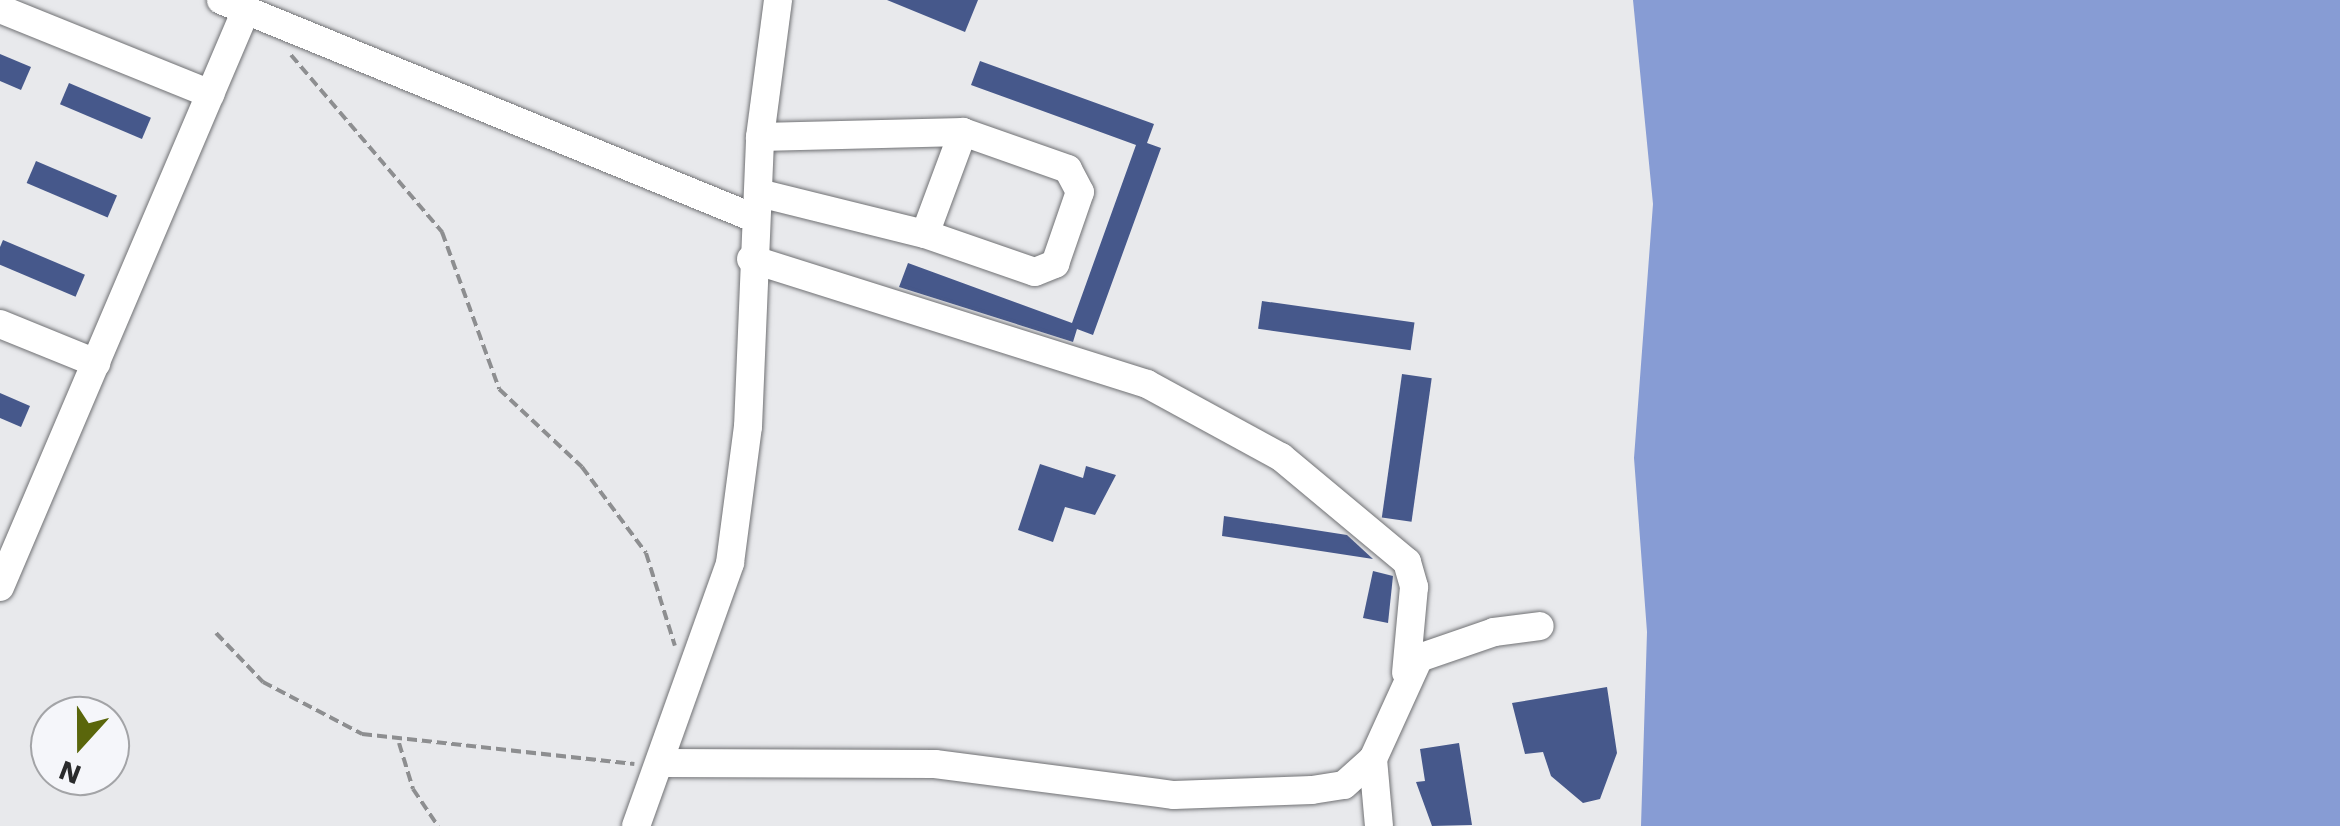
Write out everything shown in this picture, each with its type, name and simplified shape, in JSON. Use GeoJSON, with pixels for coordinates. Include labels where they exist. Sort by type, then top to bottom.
{"type":"FeatureCollection","features":[{"type":"Feature","properties":{"kind":"street"},"geometry":{"type":"LineString","coordinates":[[636,826],[663,763],[730,563],[748,427],[751,258],[760,137],[778,0]]}},
{"type":"Feature","properties":{"kind":"street"},"geometry":{"type":"LineString","coordinates":[[0,588],[210,94],[233,5],[756,205],[925,234],[1028,271],[1054,264],[1078,179],[962,132],[760,137]]}},
{"type":"Feature","properties":{"kind":"street"},"geometry":{"type":"LineString","coordinates":[[0,10],[210,94]]}},
{"type":"Feature","properties":{"kind":"street"},"geometry":{"type":"LineString","coordinates":[[925,234],[962,132]]}},
{"type":"Feature","properties":{"kind":"street"},"geometry":{"type":"LineString","coordinates":[[663,763],[935,764],[1255,797],[1344,785],[1372,759],[1406,673],[1414,587],[1407,562],[1281,457],[1147,384],[751,258]]}},
{"type":"Feature","properties":{"kind":"street"},"geometry":{"type":"LineString","coordinates":[[0,324],[96,363]]}},
{"type":"Feature","properties":{"kind":"street"},"geometry":{"type":"LineString","coordinates":[[1406,673],[1430,652],[1540,626]]}},
{"type":"Feature","properties":{"kind":"street"},"geometry":{"type":"LineString","coordinates":[[1372,759],[1379,826]]}},
{"type":"Feature","properties":{"kind":"path"},"geometry":{"type":"LineString","coordinates":[[282,44],[442,232],[498,389],[572,456],[646,553],[691,682]]}},
{"type":"Feature","properties":{"kind":"path"},"geometry":{"type":"LineString","coordinates":[[216,633],[263,682],[362,734],[399,744],[663,763]]}},
{"type":"Feature","properties":{"kind":"path"},"geometry":{"type":"LineString","coordinates":[[399,744],[413,789],[438,826]]}},
{"type":"Feature","properties":{"kind":"water"},"geometry":{"type":"Polygon","coordinates":[[[1633,0],[2340,0],[2340,826],[1641,826],[1647,632],[1634,458],[1653,204],[1633,0]]]}},
{"type":"Feature","properties":{"kind":"building"},"geometry":{"type":"Polygon","coordinates":[[[887,0],[978,0],[965,32],[887,0]]]}},
{"type":"Feature","properties":{"kind":"building"},"geometry":{"type":"Polygon","coordinates":[[[0,54],[31,67],[21,90],[0,81],[0,54]]]}},
{"type":"Feature","properties":{"kind":"building"},"geometry":{"type":"Polygon","coordinates":[[[980,61],[1154,124],[1147,143],[1161,148],[1093,335],[1077,329],[1073,342],[899,287],[908,263],[1072,323],[1136,145],[971,85],[980,61]]]}},
{"type":"Feature","properties":{"kind":"building"},"geometry":{"type":"Polygon","coordinates":[[[69,83],[151,118],[142,139],[60,104],[69,83]]]}},
{"type":"Feature","properties":{"kind":"building"},"geometry":{"type":"Polygon","coordinates":[[[36,161],[117,195],[108,217],[27,183],[36,161]]]}},
{"type":"Feature","properties":{"kind":"building"},"geometry":{"type":"Polygon","coordinates":[[[3,240],[85,275],[76,297],[0,265],[3,240]]]}},
{"type":"Feature","properties":{"kind":"building"},"geometry":{"type":"Polygon","coordinates":[[[1262,301],[1415,322],[1411,350],[1258,329],[1262,301]]]}},
{"type":"Feature","properties":{"kind":"building"},"geometry":{"type":"Polygon","coordinates":[[[1402,374],[1432,378],[1412,522],[1382,518],[1402,374]]]}},
{"type":"Feature","properties":{"kind":"building"},"geometry":{"type":"Polygon","coordinates":[[[0,393],[30,406],[21,427],[0,418],[0,393]]]}},
{"type":"Feature","properties":{"kind":"building"},"geometry":{"type":"Polygon","coordinates":[[[1040,464],[1083,478],[1086,466],[1116,475],[1095,515],[1065,507],[1053,542],[1018,530],[1040,464]]]}},
{"type":"Feature","properties":{"kind":"building"},"geometry":{"type":"Polygon","coordinates":[[[1224,516],[1347,535],[1373,559],[1222,536],[1224,516]]]}},
{"type":"Feature","properties":{"kind":"building"},"geometry":{"type":"Polygon","coordinates":[[[1373,571],[1393,576],[1388,623],[1363,618],[1373,571]]]}},
{"type":"Feature","properties":{"kind":"building"},"geometry":{"type":"Polygon","coordinates":[[[1607,687],[1617,753],[1600,799],[1583,803],[1551,776],[1543,752],[1525,754],[1512,703],[1607,687]]]}},
{"type":"Feature","properties":{"kind":"building"},"geometry":{"type":"Polygon","coordinates":[[[1459,743],[1472,825],[1432,826],[1416,782],[1425,781],[1420,749],[1459,743]]]}}]}
